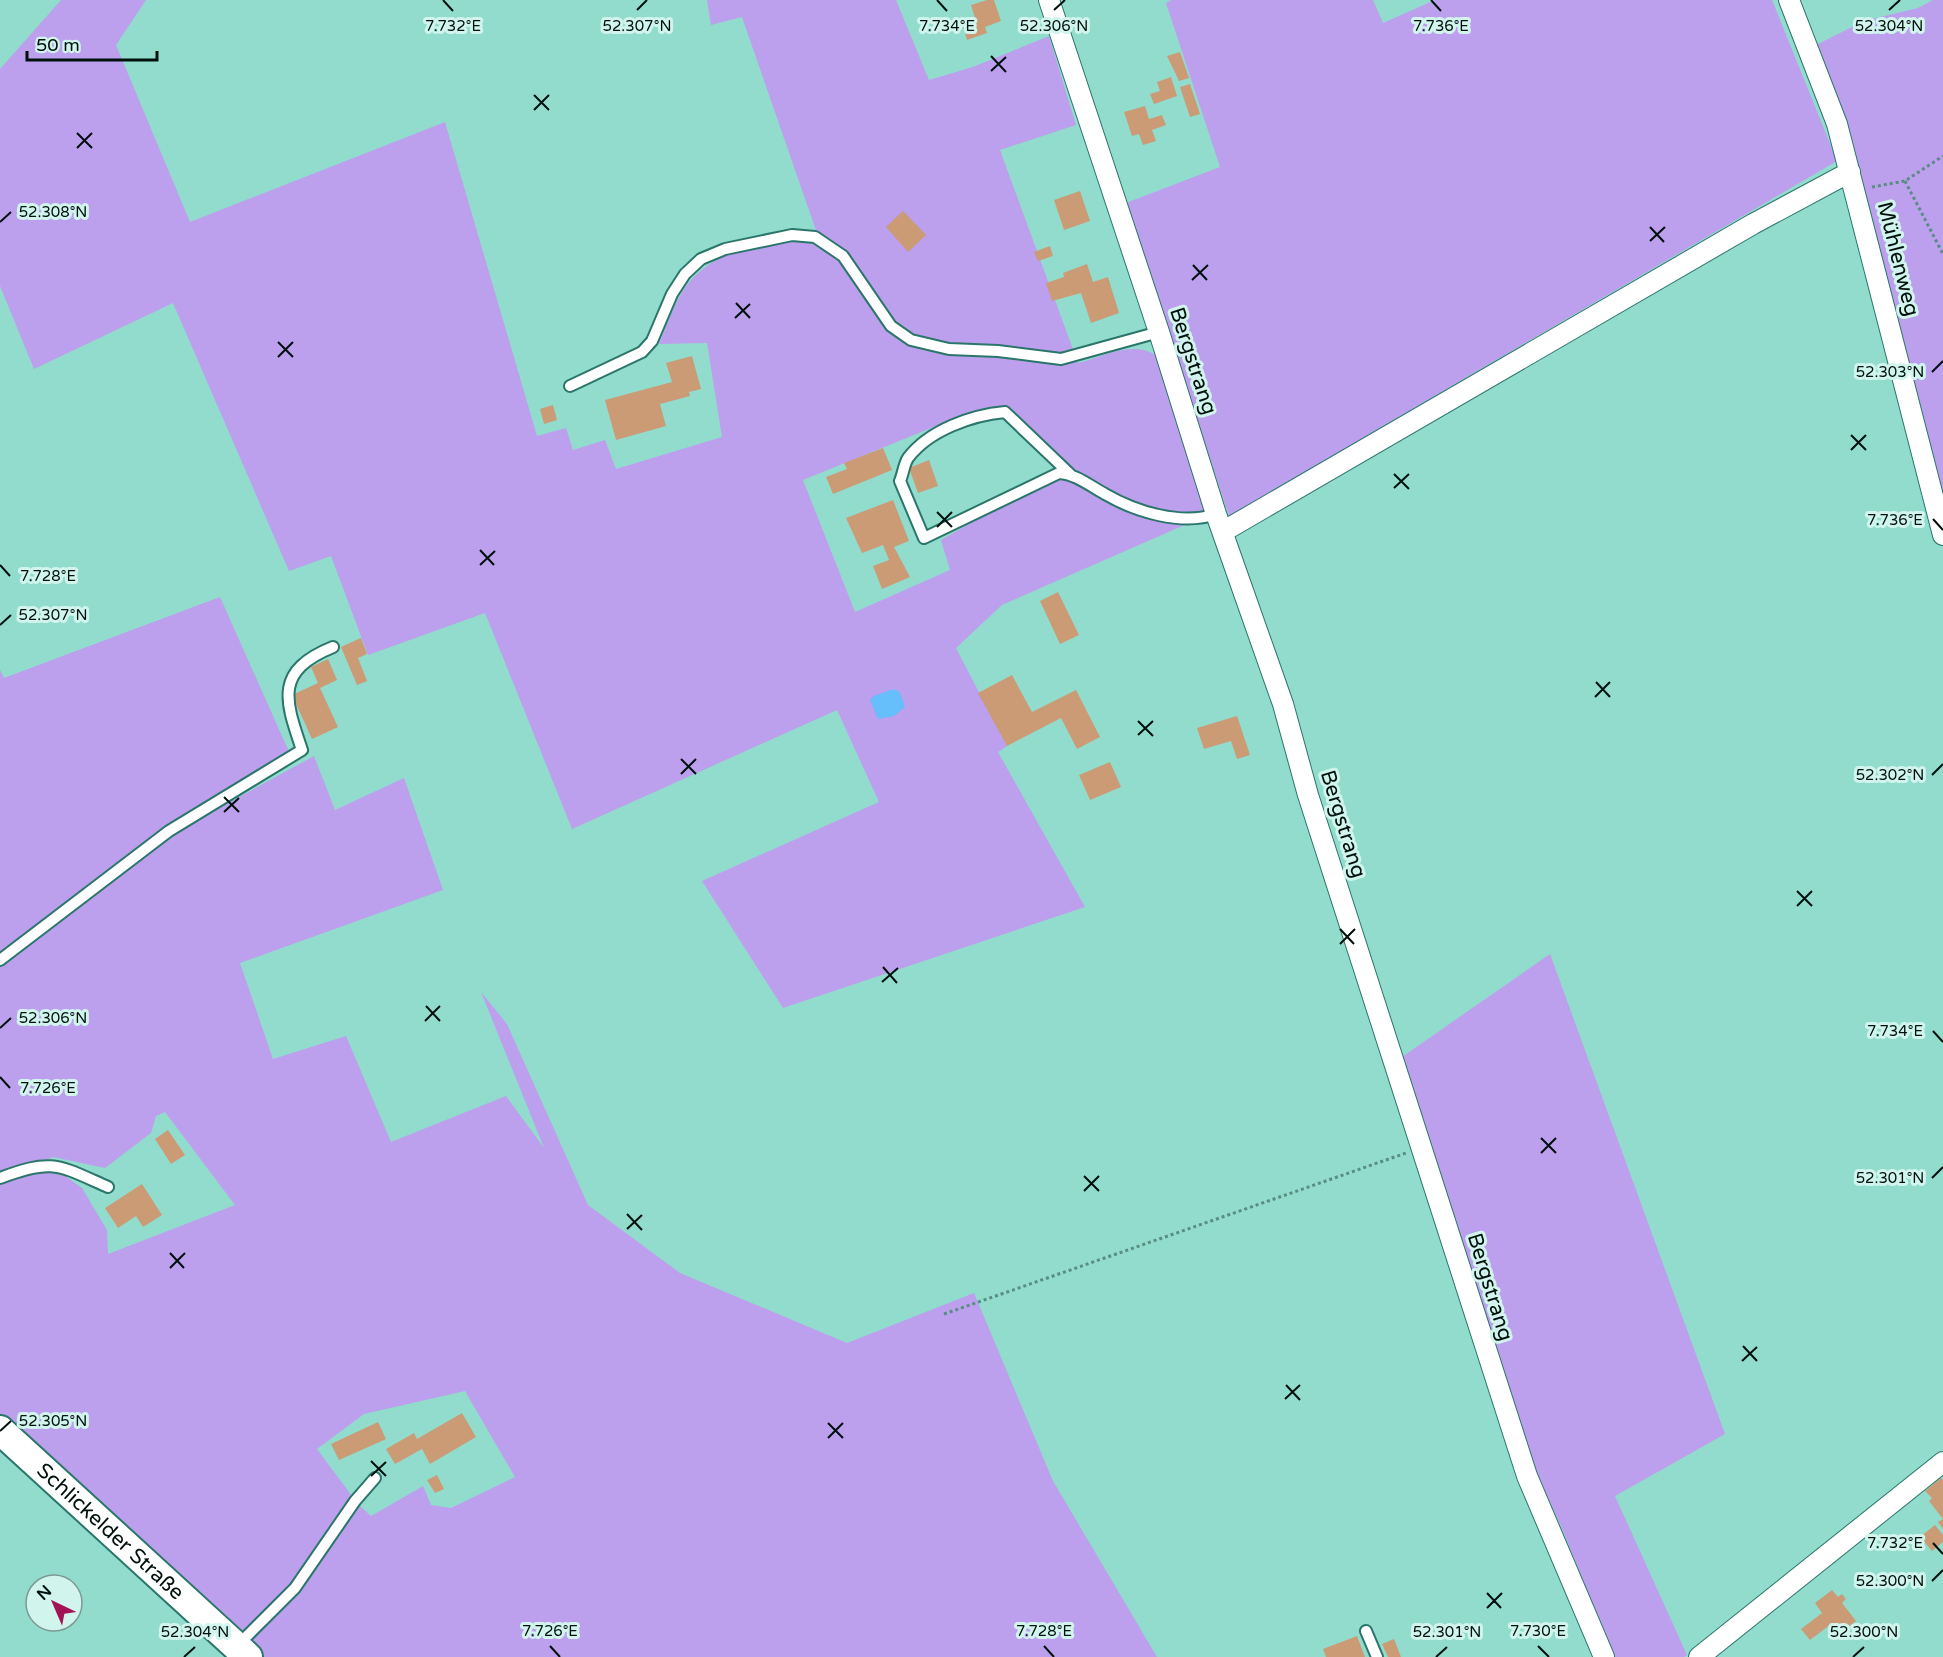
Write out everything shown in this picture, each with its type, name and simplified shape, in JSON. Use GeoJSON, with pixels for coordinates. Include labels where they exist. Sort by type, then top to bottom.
{"type":"FeatureCollection","features":[{"type":"Feature","properties":{"kind":"main road","name":"Schlickelder Straße"},"geometry":{"type":"LineString","coordinates":[[0,1430],[242,1652]]}},
{"type":"Feature","properties":{"kind":"street","name":"Bergstrang"},"geometry":{"type":"LineString","coordinates":[[1049,0],[1220,522],[1283,704],[1308,795],[1527,1476],[1604,1657]]}},
{"type":"Feature","properties":{"kind":"street","name":"Mühlenweg"},"geometry":{"type":"LineString","coordinates":[[1790,0],[1837,124],[1943,535]]}},
{"type":"Feature","properties":{"kind":"street"},"geometry":{"type":"LineString","coordinates":[[1220,522],[1753,225],[1852,180]]}},
{"type":"Feature","properties":{"kind":"street"},"geometry":{"type":"LineString","coordinates":[[1699,1657],[1943,1462]]}},
{"type":"Feature","properties":{"kind":"lane"},"geometry":{"type":"LineString","coordinates":[[570,386],[642,352],[652,342],[672,294],[685,274],[702,259],[725,249],[792,235],[815,237],[843,256],[891,326],[911,340],[949,349],[998,351],[1061,359],[1159,332]]}},
{"type":"Feature","properties":{"kind":"lane"},"geometry":{"type":"LineString","coordinates":[[1070,474],[1059,473],[1043,479],[924,538],[900,481],[907,460],[923,442],[974,417],[1005,412],[1070,474],[1116,501],[1182,519],[1220,522]]}},
{"type":"Feature","properties":{"kind":"lane"},"geometry":{"type":"LineString","coordinates":[[0,960],[169,831],[302,750],[290,715],[288,696],[291,680],[299,666],[311,656],[333,647]]}},
{"type":"Feature","properties":{"kind":"lane"},"geometry":{"type":"LineString","coordinates":[[0,1178],[40,1165],[51,1165],[108,1186]]}},
{"type":"Feature","properties":{"kind":"lane"},"geometry":{"type":"LineString","coordinates":[[242,1652],[295,1588],[355,1501],[375,1478]]}},
{"type":"Feature","properties":{"kind":"lane"},"geometry":{"type":"LineString","coordinates":[[1366,1631],[1377,1657]]}},
{"type":"Feature","properties":{"kind":"path"},"geometry":{"type":"LineString","coordinates":[[1852,180],[1905,181],[1943,156]]}},
{"type":"Feature","properties":{"kind":"path"},"geometry":{"type":"LineString","coordinates":[[1905,181],[1943,255]]}},
{"type":"Feature","properties":{"kind":"path"},"geometry":{"type":"LineString","coordinates":[[944,1314],[1390,1160],[1421,1146]]}},
{"type":"Feature","properties":{"kind":"shaded area"},"geometry":{"type":"Polygon","coordinates":[[[61,0],[146,0],[116,45],[190,222],[445,122],[537,436],[566,428],[573,450],[605,440],[616,469],[722,437],[707,343],[659,344],[681,294],[692,278],[724,256],[742,249],[782,242],[820,242],[742,17],[711,25],[707,0],[896,0],[929,80],[973,67],[1049,36],[1076,125],[1000,150],[1078,363],[1127,349],[1146,351],[1156,355],[1212,513],[1002,605],[956,648],[1007,746],[998,752],[1085,907],[783,1008],[702,881],[879,802],[837,710],[572,829],[485,613],[368,655],[331,556],[289,571],[173,303],[34,369],[0,286],[0,69],[61,0]],[[1003,406],[973,411],[803,480],[855,612],[950,570],[941,540],[1067,468],[1003,406]]]}},
{"type":"Feature","properties":{"kind":"shaded area"},"geometry":{"type":"Polygon","coordinates":[[[1171,0],[1373,0],[1383,23],[1435,0],[1772,0],[1837,161],[1229,516],[1126,203],[1220,167],[1166,3],[1171,0]]]}},
{"type":"Feature","properties":{"kind":"shaded area"},"geometry":{"type":"Polygon","coordinates":[[[1933,0],[1943,0],[1943,507],[1816,45],[1864,21],[1918,8],[1933,0]]]}},
{"type":"Feature","properties":{"kind":"shaded area"},"geometry":{"type":"Polygon","coordinates":[[[220,597],[290,754],[171,824],[0,954],[0,670],[4,678],[220,597]]]}},
{"type":"Feature","properties":{"kind":"shaded area"},"geometry":{"type":"Polygon","coordinates":[[[314,756],[335,810],[404,778],[443,890],[240,963],[273,1059],[346,1036],[391,1142],[506,1096],[544,1148],[481,992],[507,1024],[588,1205],[680,1273],[847,1343],[974,1293],[1053,1481],[1157,1657],[258,1657],[245,1645],[301,1590],[360,1506],[371,1516],[423,1486],[431,1505],[451,1508],[515,1477],[465,1391],[364,1414],[317,1449],[352,1496],[290,1585],[236,1638],[0,1419],[0,967],[173,833],[314,756]],[[165,1112],[156,1116],[151,1133],[105,1168],[53,1157],[43,1162],[43,1171],[65,1176],[82,1188],[107,1230],[108,1254],[235,1205],[165,1112]]]}},
{"type":"Feature","properties":{"kind":"shaded area"},"geometry":{"type":"Polygon","coordinates":[[[1550,954],[1725,1434],[1615,1496],[1687,1655],[1684,1657],[1614,1657],[1561,1526],[1533,1467],[1402,1057],[1550,954]]]}},
{"type":"Feature","properties":{"kind":"water"},"geometry":{"type":"Polygon","coordinates":[[[893,689],[900,692],[905,707],[894,716],[878,719],[870,700],[874,696],[893,689]]]}},
{"type":"Feature","properties":{"kind":"building"},"geometry":{"type":"Polygon","coordinates":[[[994,0],[1001,21],[985,27],[987,33],[967,40],[962,22],[975,18],[971,5],[994,0]]]}},
{"type":"Feature","properties":{"kind":"building"},"geometry":{"type":"Polygon","coordinates":[[[1180,52],[1189,78],[1179,81],[1167,56],[1180,52]]]}},
{"type":"Feature","properties":{"kind":"building"},"geometry":{"type":"Polygon","coordinates":[[[1171,77],[1177,96],[1154,104],[1150,94],[1160,91],[1157,82],[1171,77]]]}},
{"type":"Feature","properties":{"kind":"building"},"geometry":{"type":"Polygon","coordinates":[[[1190,84],[1200,114],[1190,117],[1180,87],[1190,84]]]}},
{"type":"Feature","properties":{"kind":"building"},"geometry":{"type":"Polygon","coordinates":[[[1145,106],[1149,119],[1162,115],[1166,125],[1152,130],[1156,141],[1143,145],[1139,134],[1132,136],[1124,112],[1145,106]]]}},
{"type":"Feature","properties":{"kind":"building"},"geometry":{"type":"Polygon","coordinates":[[[1080,191],[1090,221],[1064,230],[1054,200],[1080,191]]]}},
{"type":"Feature","properties":{"kind":"building"},"geometry":{"type":"Polygon","coordinates":[[[903,211],[926,235],[908,252],[886,227],[903,211]]]}},
{"type":"Feature","properties":{"kind":"building"},"geometry":{"type":"Polygon","coordinates":[[[1050,246],[1053,256],[1038,261],[1034,252],[1050,246]]]}},
{"type":"Feature","properties":{"kind":"building"},"geometry":{"type":"Polygon","coordinates":[[[1087,264],[1093,282],[1108,277],[1119,313],[1091,323],[1081,293],[1052,301],[1046,283],[1064,277],[1063,273],[1087,264]]]}},
{"type":"Feature","properties":{"kind":"building"},"geometry":{"type":"Polygon","coordinates":[[[692,356],[701,389],[689,392],[690,396],[660,404],[666,426],[616,440],[605,400],[672,382],[666,363],[692,356]]]}},
{"type":"Feature","properties":{"kind":"building"},"geometry":{"type":"Polygon","coordinates":[[[553,405],[557,420],[544,424],[540,409],[553,405]]]}},
{"type":"Feature","properties":{"kind":"building"},"geometry":{"type":"Polygon","coordinates":[[[883,448],[892,470],[833,494],[826,477],[847,469],[844,463],[883,448]]]}},
{"type":"Feature","properties":{"kind":"building"},"geometry":{"type":"Polygon","coordinates":[[[929,460],[938,486],[918,493],[909,468],[929,460]]]}},
{"type":"Feature","properties":{"kind":"building"},"geometry":{"type":"Polygon","coordinates":[[[893,500],[909,541],[894,547],[910,577],[882,589],[873,566],[889,560],[883,545],[862,553],[846,518],[893,500]]]}},
{"type":"Feature","properties":{"kind":"building"},"geometry":{"type":"Polygon","coordinates":[[[1058,592],[1079,635],[1060,644],[1040,601],[1058,592]]]}},
{"type":"Feature","properties":{"kind":"building"},"geometry":{"type":"Polygon","coordinates":[[[361,638],[367,654],[358,658],[367,681],[357,685],[341,647],[361,638]]]}},
{"type":"Feature","properties":{"kind":"building"},"geometry":{"type":"Polygon","coordinates":[[[328,659],[337,680],[320,688],[338,727],[312,739],[292,695],[318,683],[311,667],[328,659]]]}},
{"type":"Feature","properties":{"kind":"building"},"geometry":{"type":"Polygon","coordinates":[[[1012,675],[1032,712],[1076,690],[1100,737],[1077,749],[1061,718],[1007,746],[978,693],[1012,675]]]}},
{"type":"Feature","properties":{"kind":"building"},"geometry":{"type":"Polygon","coordinates":[[[1237,716],[1250,755],[1237,759],[1231,741],[1204,749],[1197,728],[1237,716]]]}},
{"type":"Feature","properties":{"kind":"building"},"geometry":{"type":"Polygon","coordinates":[[[1110,762],[1121,787],[1090,800],[1079,775],[1110,762]]]}},
{"type":"Feature","properties":{"kind":"building"},"geometry":{"type":"Polygon","coordinates":[[[168,1130],[185,1155],[171,1164],[155,1139],[168,1130]]]}},
{"type":"Feature","properties":{"kind":"building"},"geometry":{"type":"Polygon","coordinates":[[[142,1184],[162,1215],[143,1227],[136,1216],[118,1228],[105,1208],[142,1184]]]}},
{"type":"Feature","properties":{"kind":"building"},"geometry":{"type":"Polygon","coordinates":[[[462,1413],[476,1437],[430,1464],[422,1449],[395,1464],[386,1449],[414,1433],[417,1439],[462,1413]]]}},
{"type":"Feature","properties":{"kind":"building"},"geometry":{"type":"Polygon","coordinates":[[[378,1422],[386,1439],[339,1460],[331,1444],[378,1422]]]}},
{"type":"Feature","properties":{"kind":"building"},"geometry":{"type":"Polygon","coordinates":[[[437,1475],[444,1489],[435,1493],[427,1480],[437,1475]]]}},
{"type":"Feature","properties":{"kind":"building"},"geometry":{"type":"Polygon","coordinates":[[[1941,1478],[1943,1480],[1943,1519],[1929,1501],[1932,1498],[1925,1491],[1941,1478]]]}},
{"type":"Feature","properties":{"kind":"building"},"geometry":{"type":"Polygon","coordinates":[[[1943,1519],[1943,1529],[1938,1522],[1943,1519]]]}},
{"type":"Feature","properties":{"kind":"building"},"geometry":{"type":"Polygon","coordinates":[[[1935,1525],[1943,1535],[1943,1542],[1932,1551],[1920,1537],[1935,1525]]]}},
{"type":"Feature","properties":{"kind":"building"},"geometry":{"type":"Polygon","coordinates":[[[1832,1590],[1838,1597],[1842,1594],[1846,1599],[1842,1603],[1856,1621],[1843,1631],[1846,1634],[1841,1637],[1831,1624],[1810,1640],[1801,1629],[1822,1613],[1815,1603],[1832,1590]]]}},
{"type":"Feature","properties":{"kind":"building"},"geometry":{"type":"Polygon","coordinates":[[[1357,1636],[1365,1657],[1326,1657],[1323,1649],[1357,1636]]]}},
{"type":"Feature","properties":{"kind":"building"},"geometry":{"type":"Polygon","coordinates":[[[1394,1639],[1401,1657],[1388,1657],[1382,1644],[1394,1639]]]}}]}
